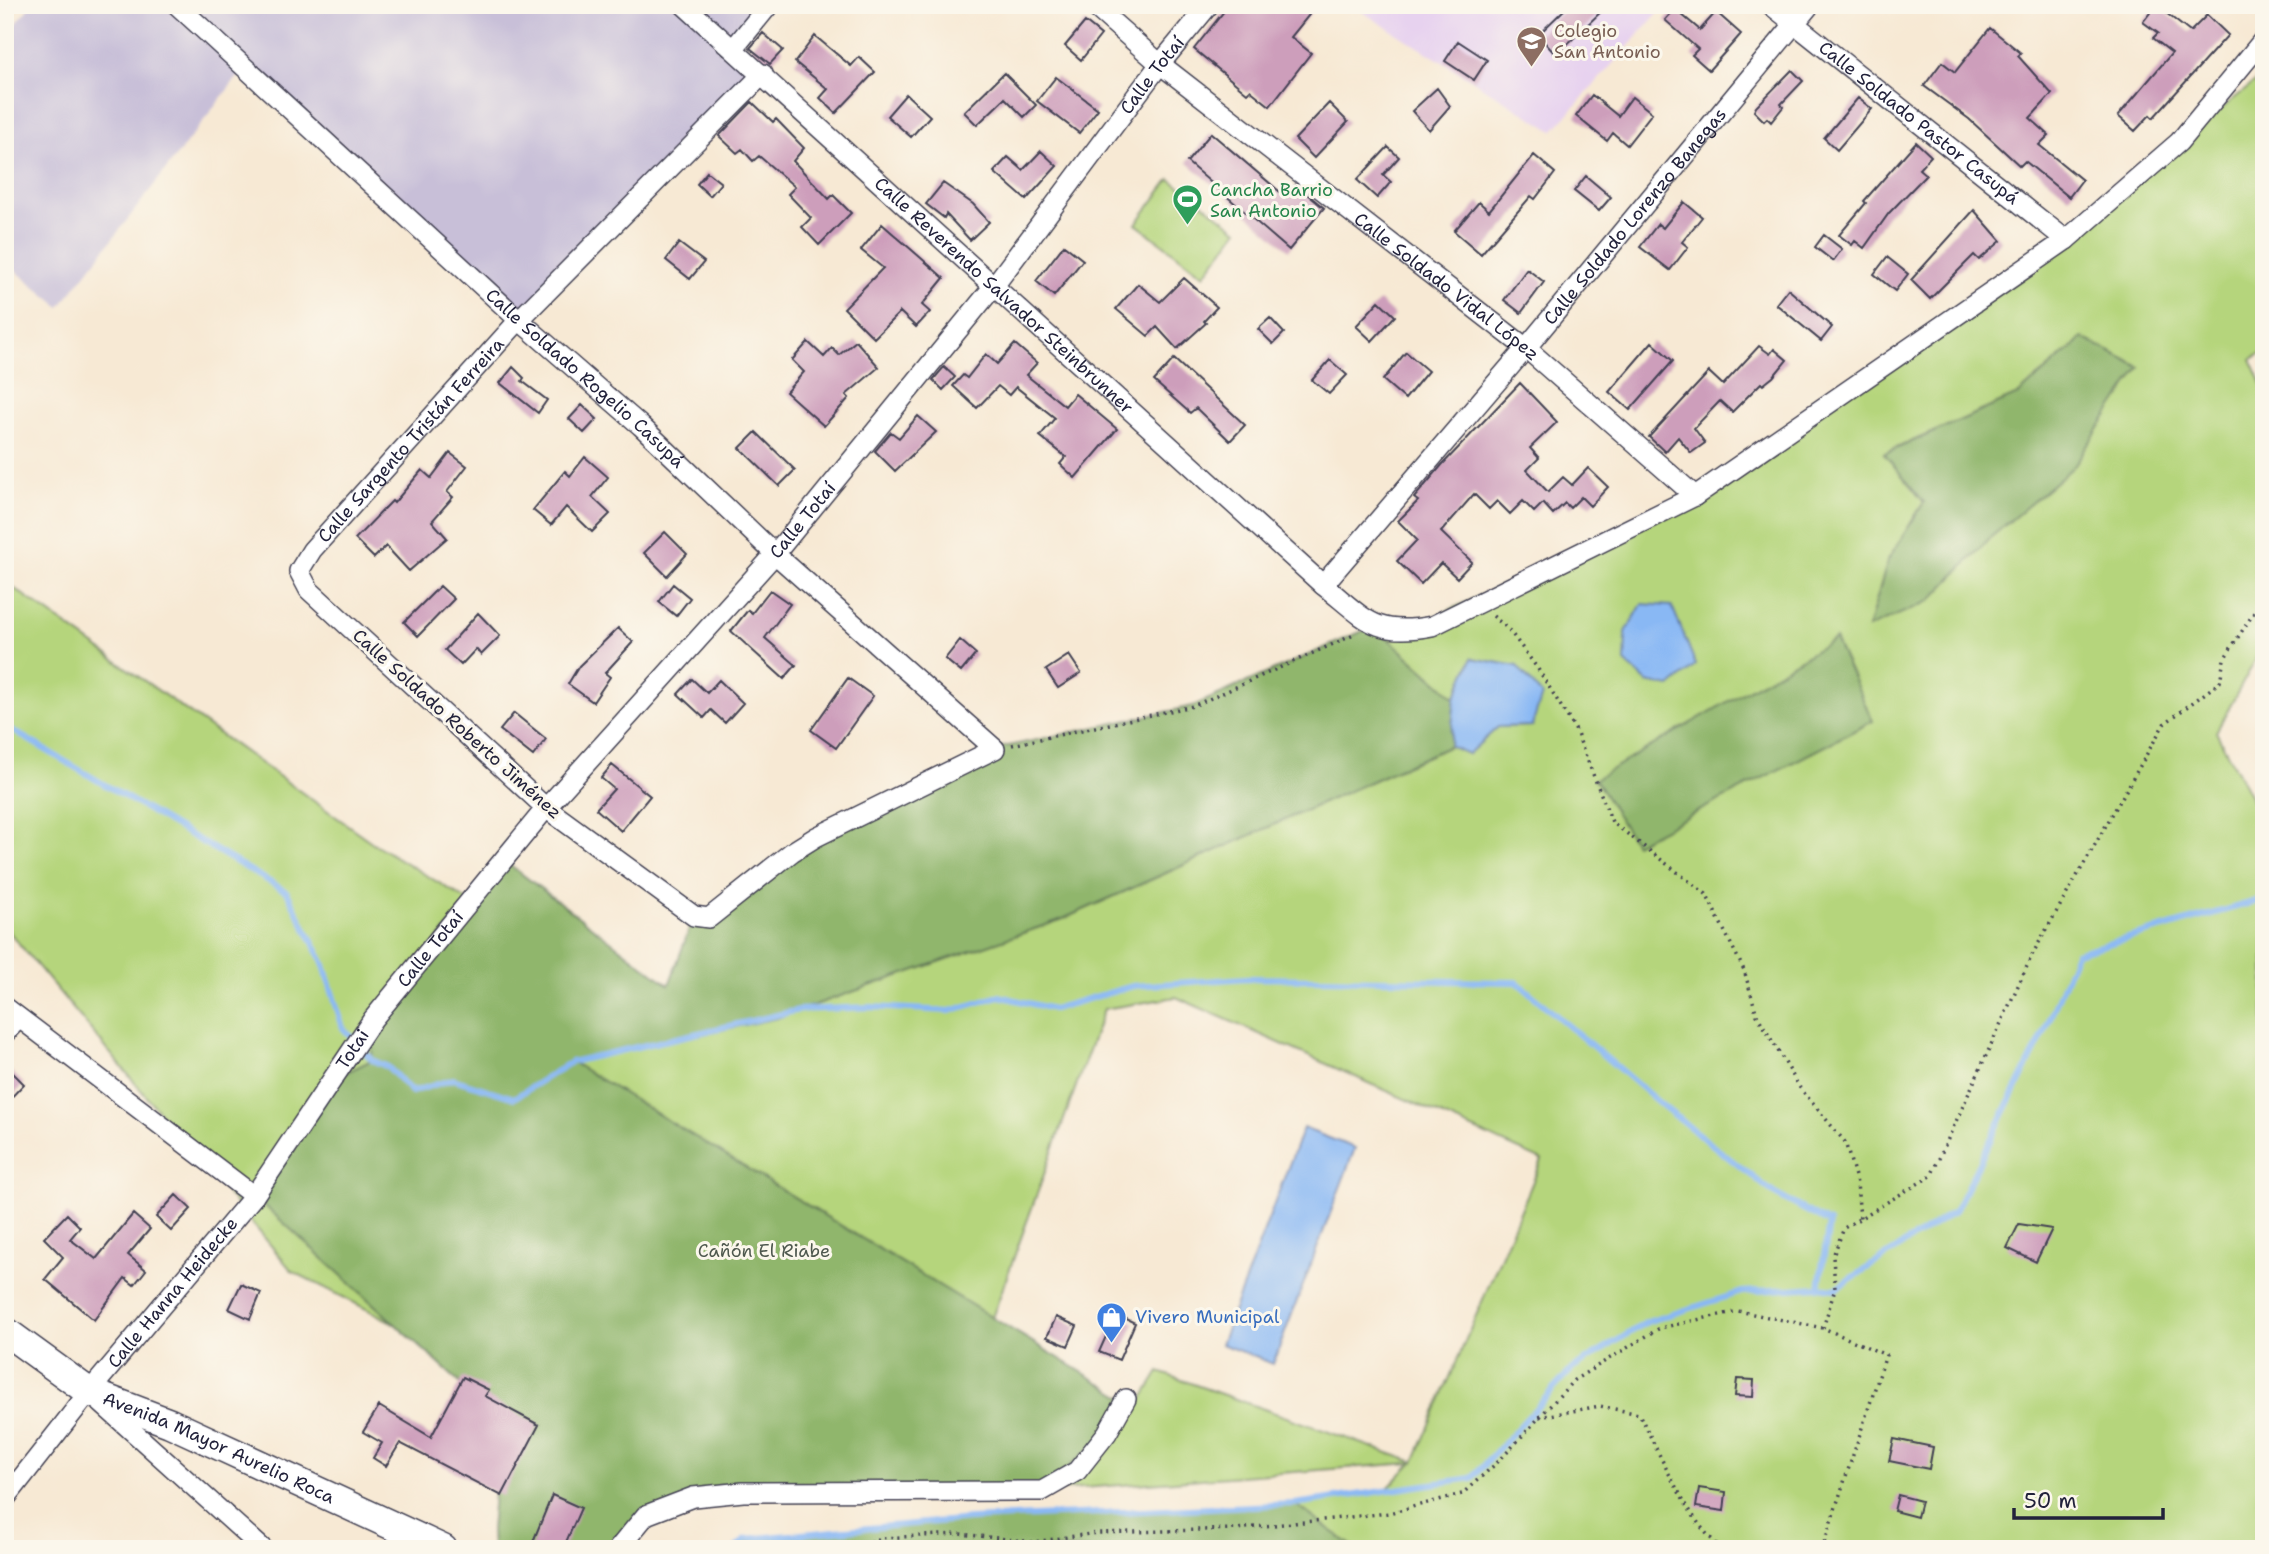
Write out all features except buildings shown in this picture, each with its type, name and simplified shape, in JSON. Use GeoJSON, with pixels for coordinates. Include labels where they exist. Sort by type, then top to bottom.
{"type":"FeatureCollection","features":[{"type":"Feature","properties":{"kind":"main road","name":"Avenida Mayor Aurelio Roca"},"geometry":{"type":"LineString","coordinates":[[5,1331],[89,1392],[170,1423],[443,1549]]}},
{"type":"Feature","properties":{"kind":"street","name":"Calle Soldado Rogelio Casupá"},"geometry":{"type":"LineString","coordinates":[[177,5],[519,320],[641,426],[775,554],[995,749]]}},
{"type":"Feature","properties":{"kind":"street","name":"Calle Reverendo Salvador Steinbrunner"},"geometry":{"type":"LineString","coordinates":[[684,5],[1323,585],[1374,626]]}},
{"type":"Feature","properties":{"kind":"street"},"geometry":{"type":"LineString","coordinates":[[734,48],[769,5]]}},
{"type":"Feature","properties":{"kind":"street","name":"Calle Soldado Vidal López"},"geometry":{"type":"LineString","coordinates":[[1093,5],[1160,64],[1526,348],[1695,496]]}},
{"type":"Feature","properties":{"kind":"street","name":"Calle Totaí"},"geometry":{"type":"LineString","coordinates":[[373,1018],[546,808],[775,554],[994,286],[1160,64],[1209,5]]}},
{"type":"Feature","properties":{"kind":"street","name":"Calle Soldado Pastor Casupá"},"geometry":{"type":"LineString","coordinates":[[1771,5],[2066,240]]}},
{"type":"Feature","properties":{"kind":"street","name":"Calle Soldado Lorenzo Banegas"},"geometry":{"type":"LineString","coordinates":[[1323,585],[1526,348],[1810,5]]}},
{"type":"Feature","properties":{"kind":"street"},"geometry":{"type":"LineString","coordinates":[[1374,626],[1402,632],[1432,626],[1695,496],[2066,240],[2179,142],[2264,39]]}},
{"type":"Feature","properties":{"kind":"street","name":"Calle Sargento Tristán Ferreira"},"geometry":{"type":"LineString","coordinates":[[299,571],[312,550],[519,320],[763,74]]}},
{"type":"Feature","properties":{"kind":"street","name":"Calle Soldado Roberto Jiménez"},"geometry":{"type":"LineString","coordinates":[[299,571],[309,590],[546,808],[694,916],[709,918],[792,852],[816,837],[995,749]]}},
{"type":"Feature","properties":{"kind":"street"},"geometry":{"type":"LineString","coordinates":[[5,1033],[12,1012],[254,1196]]}},
{"type":"Feature","properties":{"kind":"street","name":"Totai"},"geometry":{"type":"LineString","coordinates":[[330,1080],[373,1018]]}},
{"type":"Feature","properties":{"kind":"street","name":"Calle Hanna Heidecke"},"geometry":{"type":"LineString","coordinates":[[5,1499],[89,1392],[254,1196],[330,1080]]}},
{"type":"Feature","properties":{"kind":"street"},"geometry":{"type":"LineString","coordinates":[[89,1392],[264,1549]]}},
{"type":"Feature","properties":{"kind":"street"},"geometry":{"type":"LineString","coordinates":[[618,1549],[646,1515],[693,1497],[743,1492],[1042,1492],[1077,1471],[1107,1433],[1126,1399]]}},
{"type":"Feature","properties":{"kind":"path"},"geometry":{"type":"LineString","coordinates":[[1824,1328],[1835,1289],[1833,1256],[1844,1228],[1931,1176],[2033,953],[2164,724],[2220,682],[2224,659],[2264,597]]}},
{"type":"Feature","properties":{"kind":"path"},"geometry":{"type":"LineString","coordinates":[[1478,603],[1509,630],[1575,729],[1612,822],[1706,894],[1744,970],[1757,1015],[1800,1088],[1845,1142],[1857,1183],[1860,1219]]}},
{"type":"Feature","properties":{"kind":"path"},"geometry":{"type":"LineString","coordinates":[[995,749],[1193,706],[1374,626]]}},
{"type":"Feature","properties":{"kind":"path"},"geometry":{"type":"LineString","coordinates":[[858,1549],[880,1538],[960,1534],[1033,1542],[1097,1533],[1236,1529],[1389,1513],[1462,1494],[1500,1460],[1574,1380],[1660,1328],[1738,1311],[1824,1328],[1886,1355],[1822,1549]]}},
{"type":"Feature","properties":{"kind":"path"},"geometry":{"type":"LineString","coordinates":[[1537,1417],[1600,1406],[1639,1415],[1686,1503],[1715,1544],[1724,1549]]}},
{"type":"Feature","properties":{"kind":"shaded area"},"geometry":{"type":"Polygon","coordinates":[[[31,5],[769,5],[734,48],[763,74],[519,320],[245,67],[60,307],[5,262],[5,38],[31,5]]]}},
{"type":"Feature","properties":{"kind":"shaded area","name":"Colegio San Antonio"},"geometry":{"type":"Polygon","coordinates":[[[1351,5],[1665,5],[1553,131],[1351,5]]]}},
{"type":"Feature","properties":{"kind":"green space","name":"Cañón El Riabe"},"geometry":{"type":"Polygon","coordinates":[[[2264,75],[2264,353],[2251,359],[2264,388],[2264,644],[2216,732],[2264,823],[2264,1549],[1356,1549],[1295,1504],[1385,1491],[1412,1463],[1042,1491],[677,1468],[292,1271],[5,927],[5,582],[373,843],[621,993],[777,1018],[1063,919],[1450,746],[1468,754],[1498,727],[1532,726],[1472,658],[1455,698],[1374,626],[1402,632],[1695,496],[2066,240],[2179,142],[2264,75]],[[2083,338],[2018,395],[1885,453],[1924,502],[1888,560],[1930,601],[1990,538],[2083,338]],[[1176,997],[1104,1009],[992,1318],[1138,1406],[1159,1372],[1414,1462],[1542,1160],[1176,997]]]}},
{"type":"Feature","properties":{"kind":"green space","name":"Cancha Barrio San Antonio"},"geometry":{"type":"Polygon","coordinates":[[[1170,179],[1238,230],[1204,275],[1136,224],[1170,179]]]}},
{"type":"Feature","properties":{"kind":"green space"},"geometry":{"type":"Polygon","coordinates":[[[2083,338],[2140,367],[2073,467],[1990,538],[1930,601],[1868,628],[1888,560],[1924,502],[1884,454],[2018,395],[2083,338]]]}},
{"type":"Feature","properties":{"kind":"green space","name":"Cañón El Riabe"},"geometry":{"type":"Polygon","coordinates":[[[1374,626],[1455,698],[1450,746],[1063,919],[777,1018],[572,1062],[1126,1399],[1107,1433],[1042,1491],[743,1492],[646,1515],[618,1549],[492,1549],[491,1530],[499,1429],[458,1381],[254,1196],[330,1080],[372,1060],[373,1019],[503,860],[669,985],[694,916],[709,918],[792,852],[995,749],[1193,706],[1374,626]]]}},
{"type":"Feature","properties":{"kind":"green space"},"geometry":{"type":"Polygon","coordinates":[[[1835,639],[1873,721],[1635,844],[1595,779],[1835,639]]]}},
{"type":"Feature","properties":{"kind":"green space"},"geometry":{"type":"Polygon","coordinates":[[[1295,1504],[1356,1549],[739,1549],[746,1539],[970,1519],[1295,1504]]]}},
{"type":"Feature","properties":{"kind":"water"},"geometry":{"type":"Polygon","coordinates":[[[1642,604],[1672,606],[1696,665],[1670,687],[1647,682],[1625,662],[1626,632],[1642,604]]]}},
{"type":"Feature","properties":{"kind":"water"},"geometry":{"type":"Polygon","coordinates":[[[1472,658],[1517,666],[1542,695],[1532,726],[1498,727],[1468,754],[1450,746],[1455,698],[1472,658]]]}},
{"type":"Feature","properties":{"kind":"water"},"geometry":{"type":"Polygon","coordinates":[[[1303,1128],[1355,1148],[1273,1364],[1221,1344],[1303,1128]]]}},
{"type":"Feature","properties":{"kind":"waterway"},"geometry":{"type":"LineString","coordinates":[[5,726],[287,892],[323,962],[343,1028],[372,1060],[388,1067],[412,1092],[453,1079],[514,1098],[571,1062],[799,1010],[871,1007],[950,1011],[999,996],[1053,1009],[1133,986],[1247,978],[1517,982],[1664,1107],[1775,1194],[1829,1223],[1819,1287]]}},
{"type":"Feature","properties":{"kind":"waterway"},"geometry":{"type":"LineString","coordinates":[[735,1549],[746,1539],[970,1519],[1295,1504],[1472,1478],[1572,1369],[1647,1322],[1742,1292],[1819,1287],[1835,1289],[1955,1211],[2044,1033],[2076,953],[2264,899]]}},
{"type":"Feature","properties":{"kind":"place","name":"Colegio San Antonio"},"geometry":{"type":"Point","coordinates":[1531,68]}},
{"type":"Feature","properties":{"kind":"place","name":"Cancha Barrio San Antonio"},"geometry":{"type":"Point","coordinates":[1187,227]}},
{"type":"Feature","properties":{"kind":"place","name":"Vivero Municipal"},"geometry":{"type":"Point","coordinates":[1112,1344]}}]}
